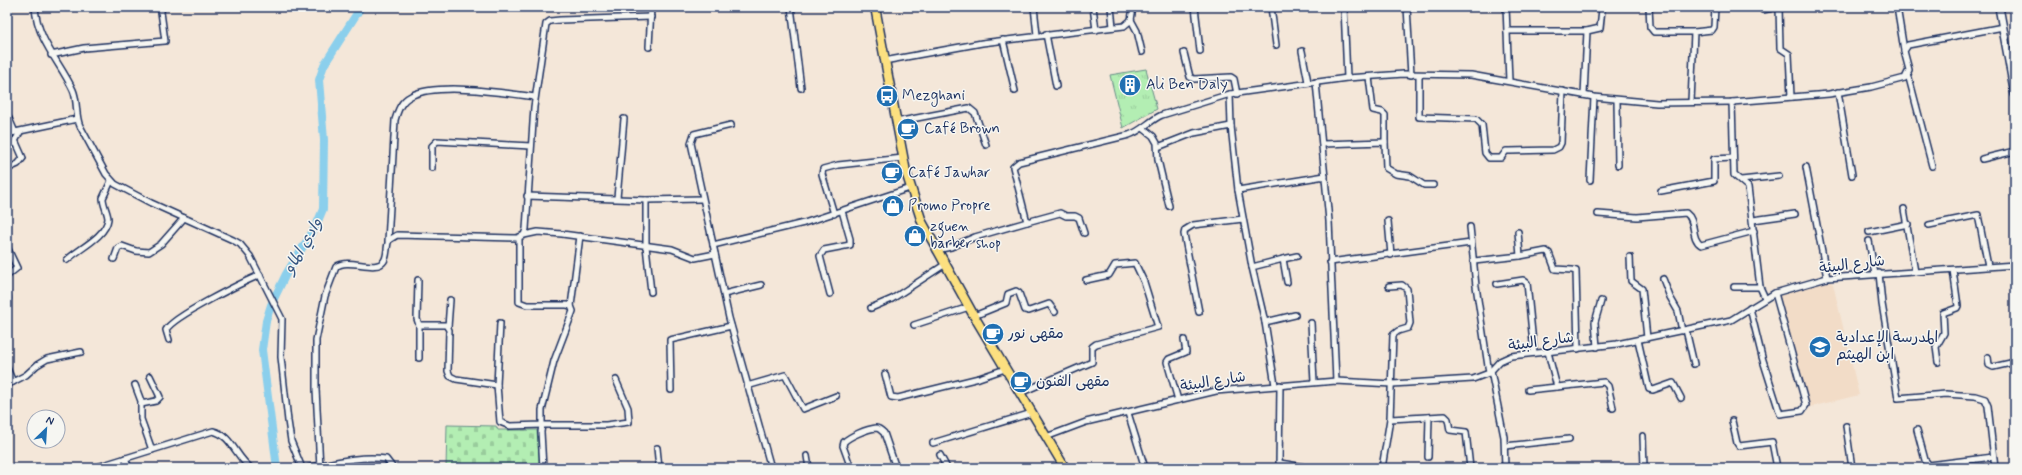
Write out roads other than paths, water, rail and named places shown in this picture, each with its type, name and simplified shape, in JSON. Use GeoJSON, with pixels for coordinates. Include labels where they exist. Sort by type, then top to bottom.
{"type":"FeatureCollection","features":[{"type":"Feature","properties":{"kind":"main road"},"geometry":{"type":"LineString","coordinates":[[874,7],[903,158],[910,188],[922,222],[944,265],[1065,468]]}},
{"type":"Feature","properties":{"kind":"main road"},"geometry":{"type":"LineString","coordinates":[[1999,7],[2002,27],[2013,67],[2015,94]]}},
{"type":"Feature","properties":{"kind":"street"},"geometry":{"type":"LineString","coordinates":[[35,7],[36,17],[42,38],[74,91],[77,119],[111,180],[127,192],[224,235],[240,244],[250,256],[282,319],[282,367],[288,422],[291,441],[302,468]]}},
{"type":"Feature","properties":{"kind":"street"},"geometry":{"type":"LineString","coordinates":[[51,55],[84,48],[165,41],[161,12],[162,7]]}},
{"type":"Feature","properties":{"kind":"street"},"geometry":{"type":"LineString","coordinates":[[649,47],[651,17],[650,7]]}},
{"type":"Feature","properties":{"kind":"street"},"geometry":{"type":"LineString","coordinates":[[791,7],[801,88]]}},
{"type":"Feature","properties":{"kind":"street"},"geometry":{"type":"LineString","coordinates":[[1034,7],[1036,35]]}},
{"type":"Feature","properties":{"kind":"street"},"geometry":{"type":"LineString","coordinates":[[1093,7],[1096,30]]}},
{"type":"Feature","properties":{"kind":"street"},"geometry":{"type":"LineString","coordinates":[[1111,7],[1113,27]]}},
{"type":"Feature","properties":{"kind":"street"},"geometry":{"type":"LineString","coordinates":[[1133,7],[1131,20],[1137,31],[1142,52]]}},
{"type":"Feature","properties":{"kind":"street"},"geometry":{"type":"LineString","coordinates":[[1195,7],[1200,51]]}},
{"type":"Feature","properties":{"kind":"street"},"geometry":{"type":"LineString","coordinates":[[1271,7],[1276,45]]}},
{"type":"Feature","properties":{"kind":"street"},"geometry":{"type":"LineString","coordinates":[[1344,7],[1347,78]]}},
{"type":"Feature","properties":{"kind":"street"},"geometry":{"type":"LineString","coordinates":[[1407,7],[1410,75]]}},
{"type":"Feature","properties":{"kind":"street"},"geometry":{"type":"LineString","coordinates":[[1506,7],[1509,81]]}},
{"type":"Feature","properties":{"kind":"street"},"geometry":{"type":"LineString","coordinates":[[1507,31],[1587,31],[1600,28],[1602,9],[1604,7]]}},
{"type":"Feature","properties":{"kind":"street"},"geometry":{"type":"LineString","coordinates":[[1649,7],[1650,27],[1654,32],[1711,31],[1714,29],[1715,7]]}},
{"type":"Feature","properties":{"kind":"street"},"geometry":{"type":"LineString","coordinates":[[1763,10],[1778,7],[1780,48],[1790,54],[1791,97]]}},
{"type":"Feature","properties":{"kind":"street"},"geometry":{"type":"LineString","coordinates":[[1897,7],[1904,51],[1909,70],[1908,74],[1932,166]]}},
{"type":"Feature","properties":{"kind":"street"},"geometry":{"type":"LineString","coordinates":[[571,306],[527,305],[520,302],[522,236],[526,229],[527,196],[535,97],[544,28],[548,22],[560,20],[651,17]]}},
{"type":"Feature","properties":{"kind":"street"},"geometry":{"type":"LineString","coordinates":[[884,60],[1036,35],[1124,26],[1131,20]]}},
{"type":"Feature","properties":{"kind":"street"},"geometry":{"type":"LineString","coordinates":[[1904,51],[1908,45],[2002,27]]}},
{"type":"Feature","properties":{"kind":"street"},"geometry":{"type":"LineString","coordinates":[[1584,95],[1587,31]]}},
{"type":"Feature","properties":{"kind":"street"},"geometry":{"type":"LineString","coordinates":[[1691,102],[1694,32]]}},
{"type":"Feature","properties":{"kind":"street"},"geometry":{"type":"LineString","coordinates":[[1046,34],[1056,86]]}},
{"type":"Feature","properties":{"kind":"street"},"geometry":{"type":"LineString","coordinates":[[1003,40],[1015,91]]}},
{"type":"Feature","properties":{"kind":"street"},"geometry":{"type":"LineString","coordinates":[[1302,50],[1308,82]]}},
{"type":"Feature","properties":{"kind":"street"},"geometry":{"type":"LineString","coordinates":[[1184,53],[1190,77],[1194,79],[1231,77],[1234,79],[1236,94]]}},
{"type":"Feature","properties":{"kind":"street"},"geometry":{"type":"LineString","coordinates":[[1027,222],[1014,172],[1013,167],[1015,164],[1128,135],[1143,128],[1152,120],[1162,115],[1230,94],[1308,82],[1347,78],[1465,74],[1617,100],[1657,103],[1732,102],[1838,92],[1898,80],[1905,78],[1908,74]]}},
{"type":"Feature","properties":{"kind":"street"},"geometry":{"type":"LineString","coordinates":[[1418,75],[1419,118],[1476,119],[1482,125],[1485,153],[1489,158],[1501,158],[1506,151],[1554,150],[1560,147],[1563,91]]}},
{"type":"Feature","properties":{"kind":"street"},"geometry":{"type":"LineString","coordinates":[[1369,77],[1373,110],[1382,112],[1385,115],[1386,168],[1396,174],[1410,176],[1424,185],[1433,185]]}},
{"type":"Feature","properties":{"kind":"street"},"geometry":{"type":"LineString","coordinates":[[1316,82],[1325,176],[1336,381]]}},
{"type":"Feature","properties":{"kind":"street"},"geometry":{"type":"LineString","coordinates":[[320,467],[315,354],[318,328],[325,296],[336,266],[343,263],[372,265],[381,264],[385,260],[388,242],[395,120],[399,107],[403,102],[420,92],[444,89],[497,92],[535,97]]}},
{"type":"Feature","properties":{"kind":"street"},"geometry":{"type":"LineString","coordinates":[[1838,92],[1852,175]]}},
{"type":"Feature","properties":{"kind":"street"},"geometry":{"type":"LineString","coordinates":[[1230,94],[1231,126],[1238,190],[1252,267],[1278,385],[1279,465],[1310,468]]}},
{"type":"Feature","properties":{"kind":"street"},"geometry":{"type":"LineString","coordinates":[[1590,180],[1594,97]]}},
{"type":"Feature","properties":{"kind":"street"},"geometry":{"type":"LineString","coordinates":[[1617,100],[1618,165]]}},
{"type":"Feature","properties":{"kind":"street"},"geometry":{"type":"LineString","coordinates":[[1732,102],[1734,175],[1748,187],[1760,287],[1765,298]]}},
{"type":"Feature","properties":{"kind":"street"},"geometry":{"type":"LineString","coordinates":[[896,122],[969,108],[975,113],[986,145]]}},
{"type":"Feature","properties":{"kind":"street"},"geometry":{"type":"LineString","coordinates":[[7,114],[17,132],[16,140],[23,158],[18,164],[7,169]]}},
{"type":"Feature","properties":{"kind":"street"},"geometry":{"type":"LineString","coordinates":[[7,134],[77,119]]}},
{"type":"Feature","properties":{"kind":"street"},"geometry":{"type":"LineString","coordinates":[[617,198],[624,119]]}},
{"type":"Feature","properties":{"kind":"street"},"geometry":{"type":"LineString","coordinates":[[731,125],[694,134],[691,138],[691,143],[702,199],[731,326],[771,468]]}},
{"type":"Feature","properties":{"kind":"street"},"geometry":{"type":"LineString","coordinates":[[1158,147],[1194,133],[1231,126]]}},
{"type":"Feature","properties":{"kind":"street"},"geometry":{"type":"LineString","coordinates":[[1143,128],[1153,136],[1158,147],[1158,160],[1169,206]]}},
{"type":"Feature","properties":{"kind":"street"},"geometry":{"type":"LineString","coordinates":[[7,147],[12,145],[16,140]]}},
{"type":"Feature","properties":{"kind":"street"},"geometry":{"type":"LineString","coordinates":[[432,168],[432,147],[437,141],[531,146]]}},
{"type":"Feature","properties":{"kind":"street"},"geometry":{"type":"LineString","coordinates":[[1322,144],[1385,142]]}},
{"type":"Feature","properties":{"kind":"street"},"geometry":{"type":"LineString","coordinates":[[1982,159],[2015,151]]}},
{"type":"Feature","properties":{"kind":"street"},"geometry":{"type":"LineString","coordinates":[[834,214],[822,174],[823,169],[838,165],[903,158]]}},
{"type":"Feature","properties":{"kind":"street"},"geometry":{"type":"LineString","coordinates":[[1661,191],[1714,181],[1714,160],[1733,158]]}},
{"type":"Feature","properties":{"kind":"street"},"geometry":{"type":"LineString","coordinates":[[1806,167],[1828,278]]}},
{"type":"Feature","properties":{"kind":"street"},"geometry":{"type":"LineString","coordinates":[[1238,190],[1325,176]]}},
{"type":"Feature","properties":{"kind":"street"},"geometry":{"type":"LineString","coordinates":[[1740,180],[1779,176]]}},
{"type":"Feature","properties":{"kind":"street"},"geometry":{"type":"LineString","coordinates":[[67,260],[89,244],[105,227],[108,216],[103,198],[111,180]]}},
{"type":"Feature","properties":{"kind":"street"},"geometry":{"type":"LineString","coordinates":[[713,245],[842,212],[878,198],[910,188]]}},
{"type":"Feature","properties":{"kind":"street"},"geometry":{"type":"LineString","coordinates":[[527,196],[646,200],[702,199]]}},
{"type":"Feature","properties":{"kind":"street"},"geometry":{"type":"LineString","coordinates":[[646,200],[646,246],[651,292]]}},
{"type":"Feature","properties":{"kind":"street"},"geometry":{"type":"LineString","coordinates":[[1904,210],[1908,224],[1915,272]]}},
{"type":"Feature","properties":{"kind":"street"},"geometry":{"type":"LineString","coordinates":[[830,294],[820,256],[824,250],[850,245],[850,239],[842,212]]}},
{"type":"Feature","properties":{"kind":"street"},"geometry":{"type":"LineString","coordinates":[[936,250],[951,247],[982,235],[1060,213],[1066,216],[1075,216],[1079,218],[1084,233]]}},
{"type":"Feature","properties":{"kind":"street"},"geometry":{"type":"LineString","coordinates":[[1598,214],[1637,217],[1686,213],[1691,218],[1697,241],[1701,245],[1754,231]]}},
{"type":"Feature","properties":{"kind":"street"},"geometry":{"type":"LineString","coordinates":[[1753,220],[1795,214]]}},
{"type":"Feature","properties":{"kind":"street"},"geometry":{"type":"LineString","coordinates":[[1929,224],[1978,215],[1988,266]]}},
{"type":"Feature","properties":{"kind":"street"},"geometry":{"type":"LineString","coordinates":[[114,259],[118,248],[122,246],[143,252],[155,249],[184,218]]}},
{"type":"Feature","properties":{"kind":"street"},"geometry":{"type":"LineString","coordinates":[[1199,312],[1185,240],[1185,230],[1193,225],[1243,219]]}},
{"type":"Feature","properties":{"kind":"street"},"geometry":{"type":"LineString","coordinates":[[1388,221],[1391,254]]}},
{"type":"Feature","properties":{"kind":"street"},"geometry":{"type":"LineString","coordinates":[[1869,232],[1908,224]]}},
{"type":"Feature","properties":{"kind":"street"},"geometry":{"type":"LineString","coordinates":[[1470,227],[1490,372],[1505,446],[1505,468]]}},
{"type":"Feature","properties":{"kind":"street"},"geometry":{"type":"LineString","coordinates":[[388,242],[391,238],[397,235],[522,236],[549,232],[672,249],[695,258],[715,254]]}},
{"type":"Feature","properties":{"kind":"street"},"geometry":{"type":"LineString","coordinates":[[1518,232],[1520,256]]}},
{"type":"Feature","properties":{"kind":"street"},"geometry":{"type":"LineString","coordinates":[[543,468],[541,432],[542,410],[554,361],[573,314],[573,308],[571,306],[580,236]]}},
{"type":"Feature","properties":{"kind":"street"},"geometry":{"type":"LineString","coordinates":[[1869,241],[1888,331],[1898,398],[1946,394],[1975,396],[1984,400],[1988,406],[1995,468]]}},
{"type":"Feature","properties":{"kind":"street"},"geometry":{"type":"LineString","coordinates":[[1330,262],[1471,243]]}},
{"type":"Feature","properties":{"kind":"street"},"geometry":{"type":"LineString","coordinates":[[7,247],[17,268],[7,276]]}},
{"type":"Feature","properties":{"kind":"street"},"geometry":{"type":"LineString","coordinates":[[1474,261],[1548,252],[1555,270],[1572,270],[1577,273],[1578,349]]}},
{"type":"Feature","properties":{"kind":"street"},"geometry":{"type":"LineString","coordinates":[[1252,267],[1297,256]]}},
{"type":"Feature","properties":{"kind":"street"},"geometry":{"type":"LineString","coordinates":[[1630,258],[1632,282],[1639,285],[1642,289],[1647,338]]}},
{"type":"Feature","properties":{"kind":"street"},"geometry":{"type":"LineString","coordinates":[[1283,259],[1287,282]]}},
{"type":"Feature","properties":{"kind":"street"},"geometry":{"type":"LineString","coordinates":[[1020,393],[1092,362],[1092,347],[1096,344],[1158,327],[1144,282],[1135,263],[1115,265],[1109,275],[1086,280]]}},
{"type":"Feature","properties":{"kind":"street"},"geometry":{"type":"LineString","coordinates":[[871,308],[892,299],[944,265]]}},
{"type":"Feature","properties":{"kind":"street","name":"شارع البيئة"},"geometry":{"type":"LineString","coordinates":[[1046,437],[1086,422],[1212,392],[1314,382],[1336,381],[1392,384],[1473,379],[1490,372],[1506,358],[1534,353],[1598,347],[1731,320],[1774,292],[1828,278],[2015,265]]}},
{"type":"Feature","properties":{"kind":"street"},"geometry":{"type":"LineString","coordinates":[[1938,362],[1936,347],[1944,333],[1943,313],[1957,308],[1958,306],[1953,270]]}},
{"type":"Feature","properties":{"kind":"street"},"geometry":{"type":"LineString","coordinates":[[169,340],[166,330],[174,321],[226,291],[260,275]]}},
{"type":"Feature","properties":{"kind":"street"},"geometry":{"type":"LineString","coordinates":[[1663,279],[1670,297],[1678,311],[1694,364]]}},
{"type":"Feature","properties":{"kind":"street"},"geometry":{"type":"LineString","coordinates":[[418,280],[417,319],[419,325],[419,358]]}},
{"type":"Feature","properties":{"kind":"street"},"geometry":{"type":"LineString","coordinates":[[1497,284],[1523,280],[1527,283],[1534,353]]}},
{"type":"Feature","properties":{"kind":"street"},"geometry":{"type":"LineString","coordinates":[[724,294],[761,285]]}},
{"type":"Feature","properties":{"kind":"street"},"geometry":{"type":"LineString","coordinates":[[1382,468],[1390,419],[1393,335],[1398,331],[1408,328],[1410,323],[1407,289],[1402,286],[1389,286]]}},
{"type":"Feature","properties":{"kind":"street"},"geometry":{"type":"LineString","coordinates":[[1734,287],[1760,287]]}},
{"type":"Feature","properties":{"kind":"street"},"geometry":{"type":"LineString","coordinates":[[974,316],[1006,303],[1008,294],[1016,291],[1019,293],[1025,310],[1029,311],[1049,304],[1055,312]]}},
{"type":"Feature","properties":{"kind":"street"},"geometry":{"type":"LineString","coordinates":[[1750,308],[1762,357],[1780,414],[1802,411],[1806,405],[1774,292]]}},
{"type":"Feature","properties":{"kind":"street"},"geometry":{"type":"LineString","coordinates":[[450,300],[448,327],[448,371],[450,376],[456,379],[497,384]]}},
{"type":"Feature","properties":{"kind":"street"},"geometry":{"type":"LineString","coordinates":[[1598,347],[1596,322],[1601,301]]}},
{"type":"Feature","properties":{"kind":"street"},"geometry":{"type":"LineString","coordinates":[[914,325],[969,307]]}},
{"type":"Feature","properties":{"kind":"street"},"geometry":{"type":"LineString","coordinates":[[1265,322],[1295,315]]}},
{"type":"Feature","properties":{"kind":"street"},"geometry":{"type":"LineString","coordinates":[[500,323],[497,384],[499,419],[502,425],[606,425],[629,422],[628,408],[616,380]]}},
{"type":"Feature","properties":{"kind":"street"},"geometry":{"type":"LineString","coordinates":[[1311,323],[1314,382]]}},
{"type":"Feature","properties":{"kind":"street"},"geometry":{"type":"LineString","coordinates":[[419,325],[444,324],[448,327]]}},
{"type":"Feature","properties":{"kind":"street"},"geometry":{"type":"LineString","coordinates":[[671,390],[670,340],[731,326]]}},
{"type":"Feature","properties":{"kind":"street"},"geometry":{"type":"LineString","coordinates":[[1178,400],[1167,362],[1169,359],[1186,352],[1184,340]]}},
{"type":"Feature","properties":{"kind":"street"},"geometry":{"type":"LineString","coordinates":[[1638,340],[1649,389],[1653,390],[1673,383],[1680,398]]}},
{"type":"Feature","properties":{"kind":"street"},"geometry":{"type":"LineString","coordinates":[[7,385],[29,373],[37,365],[47,359],[81,352]]}},
{"type":"Feature","properties":{"kind":"street"},"geometry":{"type":"LineString","coordinates":[[1548,352],[1557,386]]}},
{"type":"Feature","properties":{"kind":"street"},"geometry":{"type":"LineString","coordinates":[[1988,358],[1989,365],[1993,367],[2015,362]]}},
{"type":"Feature","properties":{"kind":"street"},"geometry":{"type":"LineString","coordinates":[[7,368],[13,382]]}},
{"type":"Feature","properties":{"kind":"street"},"geometry":{"type":"LineString","coordinates":[[885,374],[891,397],[898,398],[980,378],[1006,369]]}},
{"type":"Feature","properties":{"kind":"street"},"geometry":{"type":"LineString","coordinates":[[747,386],[785,375],[803,409],[836,396]]}},
{"type":"Feature","properties":{"kind":"street"},"geometry":{"type":"LineString","coordinates":[[141,404],[156,400],[160,397],[150,376]]}},
{"type":"Feature","properties":{"kind":"street"},"geometry":{"type":"LineString","coordinates":[[1528,390],[1557,386],[1606,383],[1613,408]]}},
{"type":"Feature","properties":{"kind":"street"},"geometry":{"type":"LineString","coordinates":[[135,385],[141,404],[141,419],[152,450]]}},
{"type":"Feature","properties":{"kind":"street"},"geometry":{"type":"LineString","coordinates":[[933,443],[1032,413]]}},
{"type":"Feature","properties":{"kind":"street"},"geometry":{"type":"LineString","coordinates":[[1128,413],[1145,468]]}},
{"type":"Feature","properties":{"kind":"street"},"geometry":{"type":"LineString","coordinates":[[1428,457],[1429,416]]}},
{"type":"Feature","properties":{"kind":"street"},"geometry":{"type":"LineString","coordinates":[[1390,419],[1445,416],[1448,419],[1450,430],[1466,432],[1470,468]]}},
{"type":"Feature","properties":{"kind":"street"},"geometry":{"type":"LineString","coordinates":[[1732,421],[1739,446],[1772,442],[1777,468]]}},
{"type":"Feature","properties":{"kind":"street"},"geometry":{"type":"LineString","coordinates":[[1846,426],[1852,468]]}},
{"type":"Feature","properties":{"kind":"street"},"geometry":{"type":"LineString","coordinates":[[851,468],[843,446],[844,442],[850,437],[875,428],[884,433],[896,468]]}},
{"type":"Feature","properties":{"kind":"street"},"geometry":{"type":"LineString","coordinates":[[1917,430],[1925,460],[1929,465],[1993,457]]}},
{"type":"Feature","properties":{"kind":"street"},"geometry":{"type":"LineString","coordinates":[[94,468],[207,432],[218,432],[223,435],[241,459],[251,468]]}},
{"type":"Feature","properties":{"kind":"street"},"geometry":{"type":"LineString","coordinates":[[1643,436],[1644,468]]}},
{"type":"Feature","properties":{"kind":"street"},"geometry":{"type":"LineString","coordinates":[[1505,446],[1569,439]]}},
{"type":"Feature","properties":{"kind":"street"},"geometry":{"type":"LineString","coordinates":[[657,448],[659,468]]}},
{"type":"Feature","properties":{"kind":"street"},"geometry":{"type":"LineString","coordinates":[[940,455],[947,468]]}},
{"type":"Feature","properties":{"kind":"street"},"geometry":{"type":"LineString","coordinates":[[807,456],[809,468]]}},
{"type":"Feature","properties":{"kind":"street"},"geometry":{"type":"LineString","coordinates":[[125,458],[129,468]]}},
{"type":"Feature","properties":{"kind":"street"},"geometry":{"type":"LineString","coordinates":[[307,468],[377,458],[386,459],[393,468]]}},
{"type":"Feature","properties":{"kind":"waterway","name":"وادي الماو"},"geometry":{"type":"LineString","coordinates":[[277,468],[262,350],[266,321],[271,305],[286,274],[316,226],[323,209],[324,140],[319,80],[324,65],[361,7]]}},
{"type":"Feature","properties":{"kind":"place","name":"Ali Ben Daly"},"geometry":{"type":"Point","coordinates":[1130,85]}},
{"type":"Feature","properties":{"kind":"place","name":"Mezghani"},"geometry":{"type":"Point","coordinates":[887,96]}},
{"type":"Feature","properties":{"kind":"place","name":"Café Brown"},"geometry":{"type":"Point","coordinates":[908,129]}},
{"type":"Feature","properties":{"kind":"place","name":"Café Jawhar"},"geometry":{"type":"Point","coordinates":[892,173]}},
{"type":"Feature","properties":{"kind":"place","name":"Promo Propre"},"geometry":{"type":"Point","coordinates":[893,206]}},
{"type":"Feature","properties":{"kind":"place","name":"zguen barber shop"},"geometry":{"type":"Point","coordinates":[915,236]}},
{"type":"Feature","properties":{"kind":"place","name":"مقهى نور"},"geometry":{"type":"Point","coordinates":[993,334]}},
{"type":"Feature","properties":{"kind":"place","name":"المدرسة الإعدادية ابن الهيثم"},"geometry":{"type":"Point","coordinates":[1820,347]}},
{"type":"Feature","properties":{"kind":"place","name":"مقهى الفنون"},"geometry":{"type":"Point","coordinates":[1021,382]}}]}
